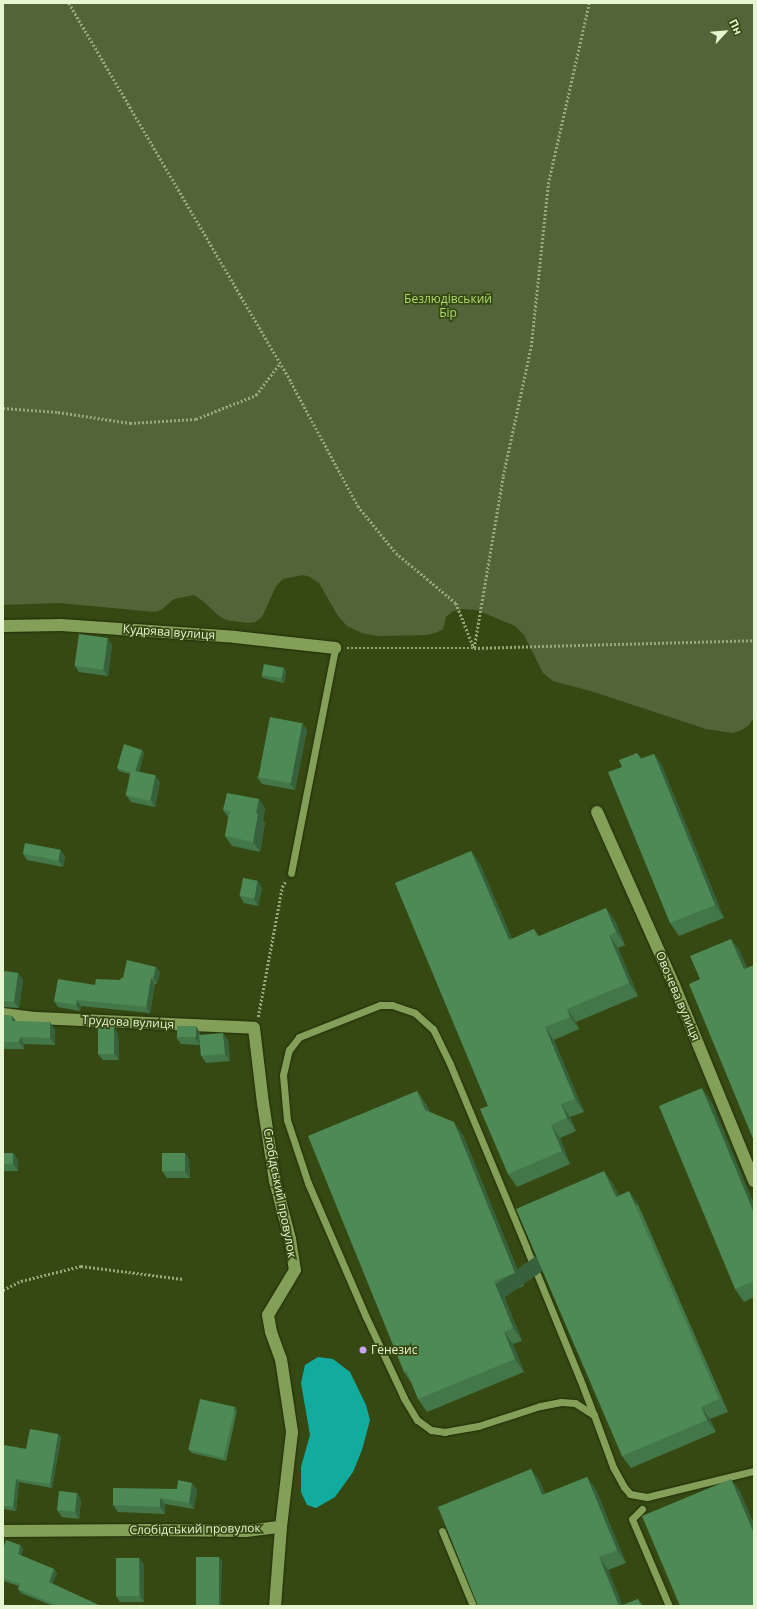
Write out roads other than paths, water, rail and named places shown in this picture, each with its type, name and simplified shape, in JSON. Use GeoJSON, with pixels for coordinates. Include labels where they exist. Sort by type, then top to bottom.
{"type":"FeatureCollection","features":[{"type":"Feature","properties":{"kind":"street","name":"Кудрява вулиця"},"geometry":{"type":"LineString","coordinates":[[3,626],[61,625],[235,637],[335,648]]}},
{"type":"Feature","properties":{"kind":"street","name":"Овочева вулиця"},"geometry":{"type":"LineString","coordinates":[[597,812],[674,985],[754,1181]]}},
{"type":"Feature","properties":{"kind":"street","name":"Трудова вулиця"},"geometry":{"type":"LineString","coordinates":[[3,1014],[37,1018],[254,1028]]}},
{"type":"Feature","properties":{"kind":"street","name":"Слобідський провулок"},"geometry":{"type":"LineString","coordinates":[[3,1532],[144,1530],[246,1531],[281,1527],[292,1432],[281,1359],[271,1332],[268,1315],[294,1270],[290,1239],[275,1181],[262,1104],[254,1028]]}},
{"type":"Feature","properties":{"kind":"street"},"geometry":{"type":"LineString","coordinates":[[275,1606],[281,1527]]}},
{"type":"Feature","properties":{"kind":"lane"},"geometry":{"type":"LineString","coordinates":[[291,873],[335,648]]}},
{"type":"Feature","properties":{"kind":"lane"},"geometry":{"type":"LineString","coordinates":[[594,1414],[574,1403],[561,1402],[540,1406],[478,1426],[445,1432],[431,1430],[418,1420],[404,1398],[363,1310],[308,1183],[286,1120],[283,1075],[290,1050],[299,1037],[380,1005],[392,1005],[415,1013],[433,1029],[450,1064],[594,1414],[613,1467],[624,1487],[630,1494],[647,1497],[754,1471]]}},
{"type":"Feature","properties":{"kind":"lane"},"geometry":{"type":"LineString","coordinates":[[642,1509],[632,1519],[669,1606]]}},
{"type":"Feature","properties":{"kind":"lane"},"geometry":{"type":"LineString","coordinates":[[442,1531],[473,1606]]}},
{"type":"Feature","properties":{"kind":"water"},"geometry":{"type":"Polygon","coordinates":[[[318,1357],[333,1359],[350,1372],[366,1405],[370,1420],[362,1450],[353,1472],[335,1497],[316,1508],[307,1505],[301,1492],[301,1467],[310,1435],[301,1383],[305,1365],[318,1357]]]}},
{"type":"Feature","properties":{"kind":"place","name":"Генезис"},"geometry":{"type":"Point","coordinates":[363,1350]}},
{"type":"Feature","properties":{"kind":"park label","name":"Безлюдівський Бір"},"geometry":{"type":"Point","coordinates":[448,306]}}]}
